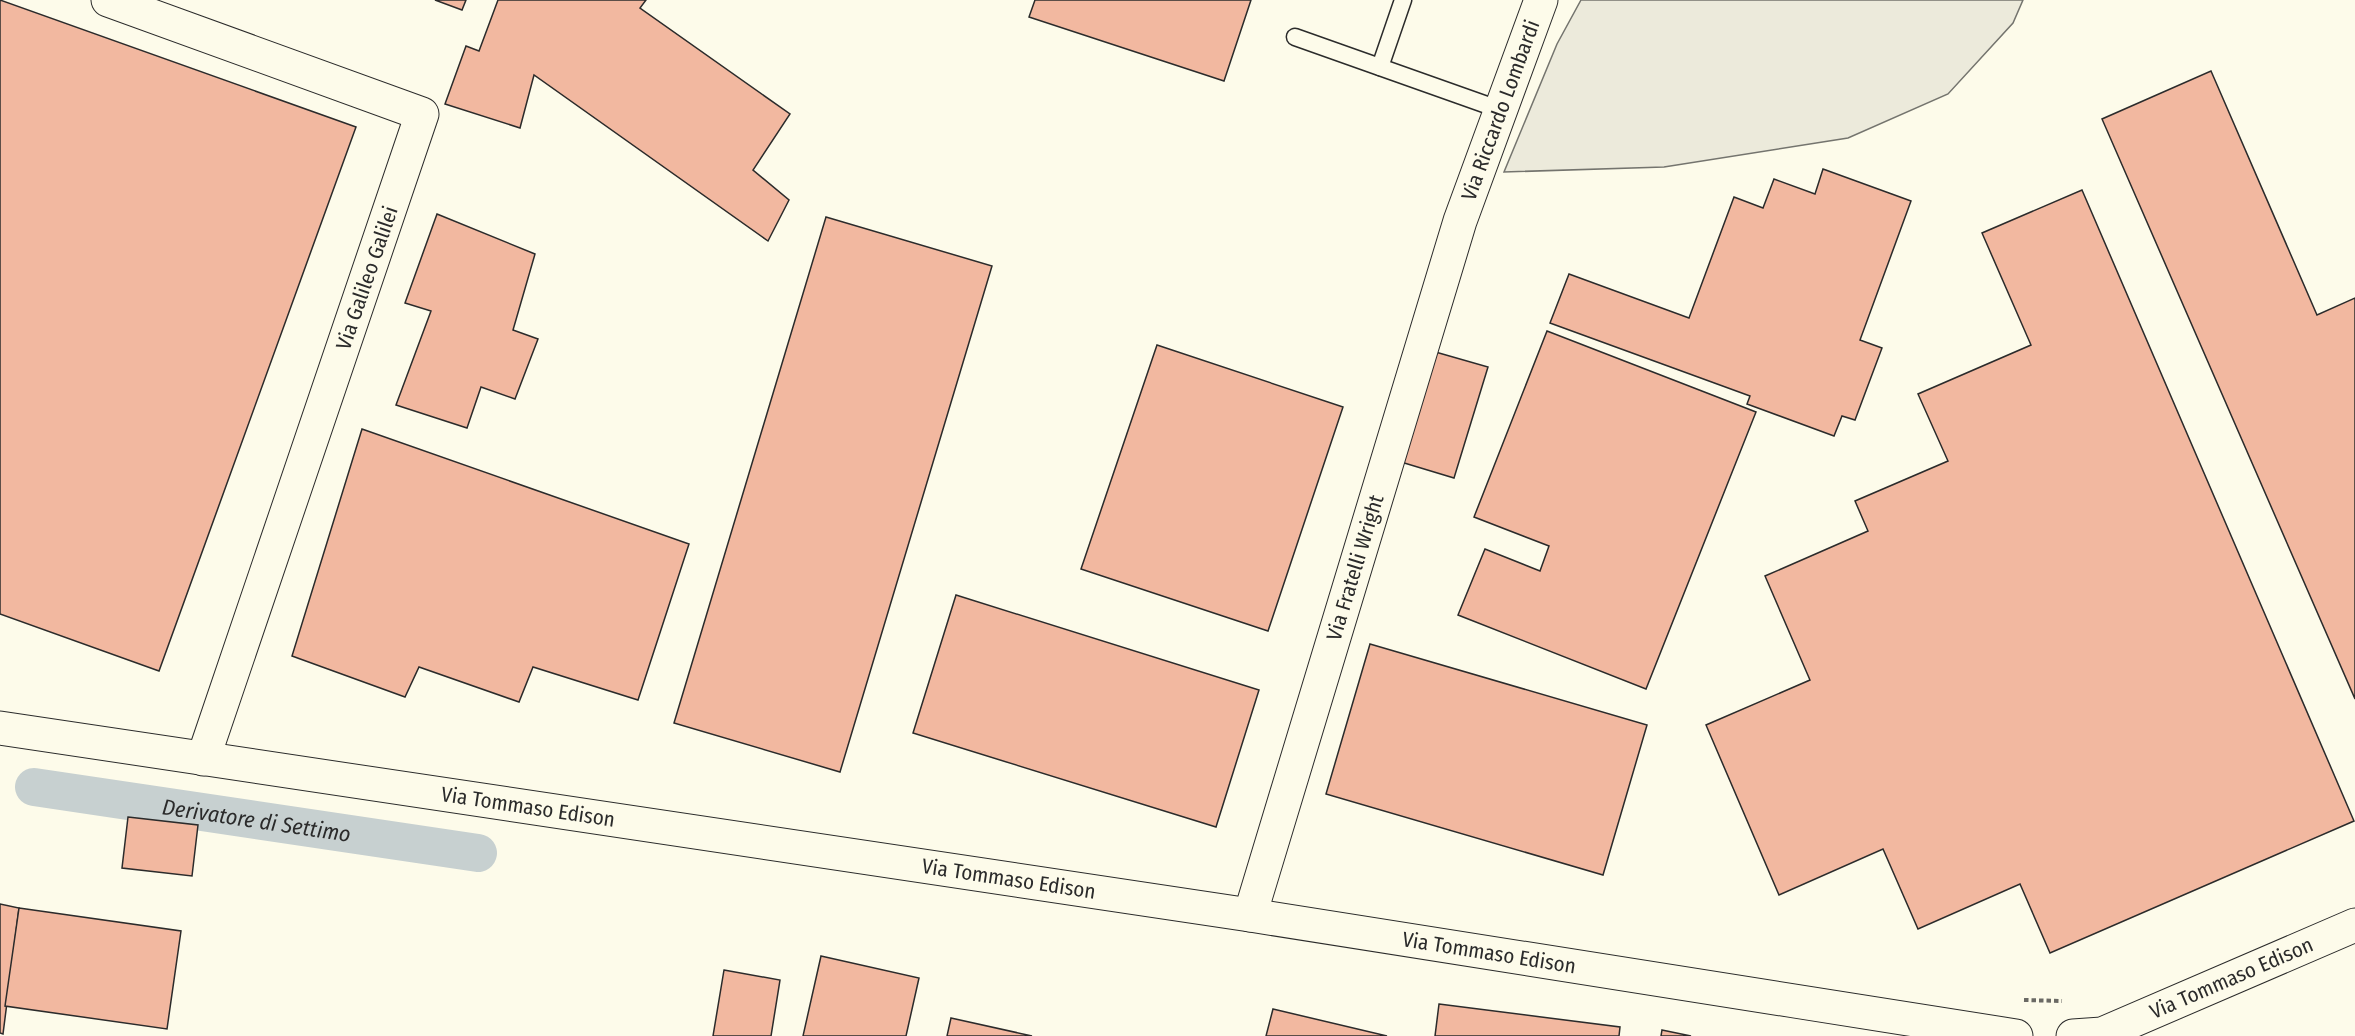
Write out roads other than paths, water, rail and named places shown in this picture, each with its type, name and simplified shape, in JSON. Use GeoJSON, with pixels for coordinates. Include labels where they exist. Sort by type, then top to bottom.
{"type":"FeatureCollection","features":[{"type":"Feature","properties":{"kind":"street","name":"Via Galileo Galilei"},"geometry":{"type":"LineString","coordinates":[[108,0],[422,114],[203,759]]}},
{"type":"Feature","properties":{"kind":"street","name":"Via Riccardo Lombardi"},"geometry":{"type":"LineString","coordinates":[[1460,221],[1541,0]]}},
{"type":"Feature","properties":{"kind":"street","name":"Via Fratelli Wright"},"geometry":{"type":"LineString","coordinates":[[1250,915],[1460,221]]}},
{"type":"Feature","properties":{"kind":"street","name":"Via Tommaso Edison"},"geometry":{"type":"LineString","coordinates":[[0,728],[1250,915],[2016,1036]]}},
{"type":"Feature","properties":{"kind":"street","name":"Via Tommaso Edison"},"geometry":{"type":"LineString","coordinates":[[2092,1035],[2355,925]]}},
{"type":"Feature","properties":{"kind":"lane"},"geometry":{"type":"LineString","coordinates":[[1380,67],[1403,0]]}},
{"type":"Feature","properties":{"kind":"lane"},"geometry":{"type":"LineString","coordinates":[[1295,37],[1501,110]]}},
{"type":"Feature","properties":{"kind":"waterway","name":"Derivatore di Settimo"},"geometry":{"type":"LineString","coordinates":[[34,787],[478,853]]}}]}
